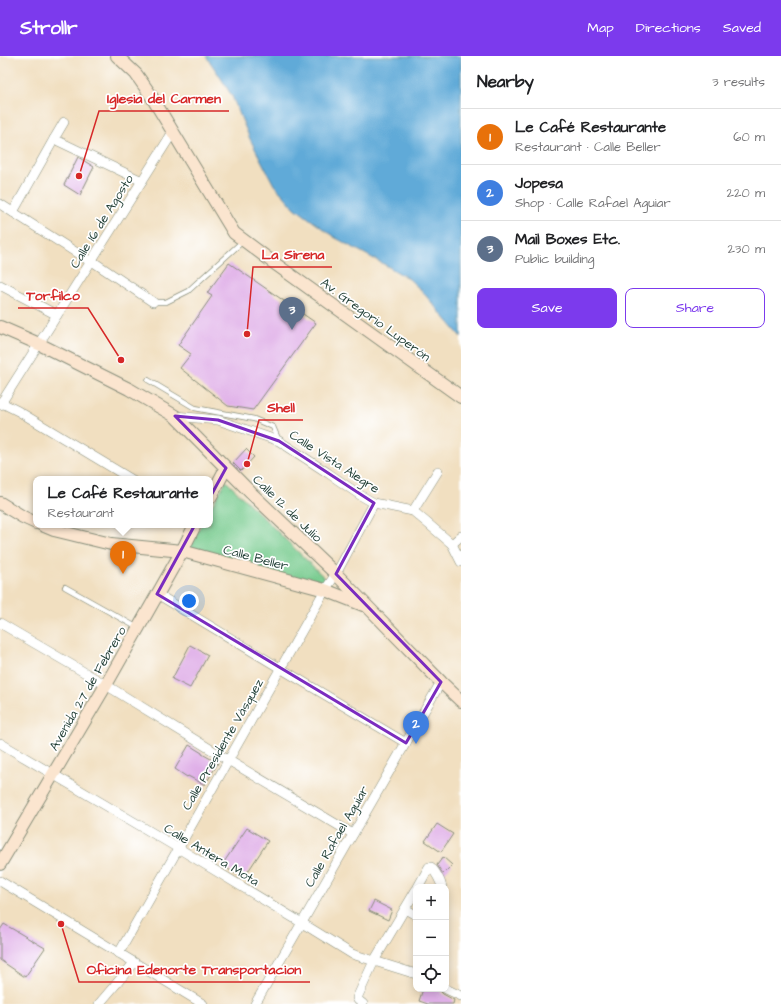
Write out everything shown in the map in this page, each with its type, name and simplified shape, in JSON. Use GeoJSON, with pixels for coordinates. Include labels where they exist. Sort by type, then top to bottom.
{"type":"FeatureCollection","features":[{"type":"Feature","properties":{"kind":"street","name":"Av. Gregorio Luperón"},"geometry":{"type":"LineString","coordinates":[[117,56],[136,74],[150,94],[234,233],[461,397]]}},
{"type":"Feature","properties":{"kind":"street"},"geometry":{"type":"LineString","coordinates":[[13,212],[64,122]]}},
{"type":"Feature","properties":{"kind":"street","name":"Calle 16 de Agosto"},"geometry":{"type":"LineString","coordinates":[[0,403],[173,132]]}},
{"type":"Feature","properties":{"kind":"street"},"geometry":{"type":"LineString","coordinates":[[54,139],[142,181]]}},
{"type":"Feature","properties":{"kind":"street"},"geometry":{"type":"LineString","coordinates":[[0,204],[88,260],[92,261],[153,302]]}},
{"type":"Feature","properties":{"kind":"street"},"geometry":{"type":"LineString","coordinates":[[0,285],[57,314]]}},
{"type":"Feature","properties":{"kind":"street","name":"Calle 12 de Julio"},"geometry":{"type":"LineString","coordinates":[[0,327],[39,344],[129,389],[175,416],[251,493],[336,574],[461,701]]}},
{"type":"Feature","properties":{"kind":"street"},"geometry":{"type":"LineString","coordinates":[[0,403],[18,411],[126,476]]}},
{"type":"Feature","properties":{"kind":"street","name":"Calle Vista Alegre"},"geometry":{"type":"LineString","coordinates":[[175,416],[218,420],[279,441],[374,503],[413,511],[452,544],[461,562]]}},
{"type":"Feature","properties":{"kind":"street"},"geometry":{"type":"LineString","coordinates":[[213,492],[226,468]]}},
{"type":"Feature","properties":{"kind":"street"},"geometry":{"type":"LineString","coordinates":[[413,511],[438,470]]}},
{"type":"Feature","properties":{"kind":"street"},"geometry":{"type":"LineString","coordinates":[[0,502],[33,522]]}},
{"type":"Feature","properties":{"kind":"street"},"geometry":{"type":"LineString","coordinates":[[336,574],[374,503]]}},
{"type":"Feature","properties":{"kind":"street","name":"Calle Beller"},"geometry":{"type":"LineString","coordinates":[[49,528],[111,544],[182,551],[325,590],[367,606]]}},
{"type":"Feature","properties":{"kind":"street","name":"Avenida 27 de Febrero"},"geometry":{"type":"LineString","coordinates":[[0,864],[106,685],[194,528]]}},
{"type":"Feature","properties":{"kind":"street"},"geometry":{"type":"LineString","coordinates":[[452,544],[461,536]]}},
{"type":"Feature","properties":{"kind":"street","name":"Calle Presidente Vásquez"},"geometry":{"type":"LineString","coordinates":[[119,953],[280,668],[325,590],[336,574]]}},
{"type":"Feature","properties":{"kind":"street"},"geometry":{"type":"LineString","coordinates":[[157,594],[406,742]]}},
{"type":"Feature","properties":{"kind":"street"},"geometry":{"type":"LineString","coordinates":[[0,624],[106,685],[228,760],[353,834]]}},
{"type":"Feature","properties":{"kind":"street","name":"Calle Rafael Aguiar"},"geometry":{"type":"LineString","coordinates":[[255,1004],[441,682]]}},
{"type":"Feature","properties":{"kind":"street","name":"Calle Antera Mota"},"geometry":{"type":"LineString","coordinates":[[0,744],[178,848],[352,954],[413,973]]}},
{"type":"Feature","properties":{"kind":"street"},"geometry":{"type":"LineString","coordinates":[[420,884],[429,867],[431,867],[435,871],[441,884]]}},
{"type":"Feature","properties":{"kind":"street"},"geometry":{"type":"LineString","coordinates":[[0,881],[203,1004]]}},
{"type":"Feature","properties":{"kind":"street"},"geometry":{"type":"LineString","coordinates":[[363,1004],[357,998],[374,961],[413,895]]}},
{"type":"Feature","properties":{"kind":"street"},"geometry":{"type":"LineString","coordinates":[[405,909],[413,913]]}},
{"type":"Feature","properties":{"kind":"street"},"geometry":{"type":"LineString","coordinates":[[99,1004],[134,963]]}},
{"type":"Feature","properties":{"kind":"street"},"geometry":{"type":"LineString","coordinates":[[449,990],[461,996]]}},
{"type":"Feature","properties":{"kind":"lane"},"geometry":{"type":"LineString","coordinates":[[153,302],[166,302],[188,291],[243,240]]}},
{"type":"Feature","properties":{"kind":"lane"},"geometry":{"type":"LineString","coordinates":[[148,380],[195,408],[254,419],[273,427],[279,441]]}},
{"type":"Feature","properties":{"kind":"lane"},"geometry":{"type":"LineString","coordinates":[[65,586],[138,628]]}},
{"type":"Feature","properties":{"kind":"highlighted area"},"geometry":{"type":"Polygon","coordinates":[[[175,416],[218,420],[279,441],[374,503],[336,574],[441,682],[406,743],[157,594],[226,468],[175,416]]]}},
{"type":"Feature","properties":{"kind":"green space"},"geometry":{"type":"Polygon","coordinates":[[[226,481],[344,597],[188,549],[199,528],[213,528],[213,504],[226,481]]]}},
{"type":"Feature","properties":{"kind":"water"},"geometry":{"type":"Polygon","coordinates":[[[206,56],[461,56],[461,337],[421,290],[409,279],[334,237],[295,208],[274,185],[250,139],[232,96],[206,56]]]}},
{"type":"Feature","properties":{"kind":"building"},"geometry":{"type":"Polygon","coordinates":[[[78,157],[94,167],[80,195],[64,185],[78,157]]]}},
{"type":"Feature","properties":{"kind":"building"},"geometry":{"type":"Polygon","coordinates":[[[229,263],[316,323],[253,410],[228,406],[180,368],[191,354],[178,345],[212,296],[207,293],[229,263]]]}},
{"type":"Feature","properties":{"kind":"building"},"geometry":{"type":"Polygon","coordinates":[[[246,449],[254,457],[241,471],[233,463],[246,449]]]}},
{"type":"Feature","properties":{"kind":"building"},"geometry":{"type":"Polygon","coordinates":[[[190,645],[208,655],[190,688],[172,679],[190,645]]]}},
{"type":"Feature","properties":{"kind":"building"},"geometry":{"type":"Polygon","coordinates":[[[189,745],[218,763],[205,785],[188,776],[187,777],[175,769],[189,745]]]}},
{"type":"Feature","properties":{"kind":"building"},"geometry":{"type":"Polygon","coordinates":[[[437,824],[453,834],[441,852],[425,841],[437,824]]]}},
{"type":"Feature","properties":{"kind":"building"},"geometry":{"type":"Polygon","coordinates":[[[247,828],[268,841],[243,879],[222,865],[247,828]]]}},
{"type":"Feature","properties":{"kind":"building"},"geometry":{"type":"Polygon","coordinates":[[[443,857],[452,865],[443,874],[437,865],[443,857]]]}},
{"type":"Feature","properties":{"kind":"building"},"geometry":{"type":"Polygon","coordinates":[[[374,901],[392,910],[388,920],[369,911],[374,901]]]}},
{"type":"Feature","properties":{"kind":"building"},"geometry":{"type":"Polygon","coordinates":[[[4,924],[45,948],[25,977],[0,960],[0,930],[4,924]]]}},
{"type":"Feature","properties":{"kind":"building"},"geometry":{"type":"Polygon","coordinates":[[[422,992],[441,992],[454,1000],[453,1004],[428,1004],[419,1001],[422,992]]]}},
{"type":"Feature","properties":{"kind":"place","name":"Iglesia del Carmen"},"geometry":{"type":"Point","coordinates":[79,176]}},
{"type":"Feature","properties":{"kind":"place","name":"Mail Boxes Etc."},"geometry":{"type":"Point","coordinates":[292,330]}},
{"type":"Feature","properties":{"kind":"place","name":"La Sirena"},"geometry":{"type":"Point","coordinates":[247,334]}},
{"type":"Feature","properties":{"kind":"place","name":"Torfilco"},"geometry":{"type":"Point","coordinates":[121,360]}},
{"type":"Feature","properties":{"kind":"place","name":"Shell"},"geometry":{"type":"Point","coordinates":[247,464]}},
{"type":"Feature","properties":{"kind":"place","name":"Le Café Restaurante"},"geometry":{"type":"Point","coordinates":[123,574]}},
{"type":"Feature","properties":{"kind":"place","name":"Jopesa"},"geometry":{"type":"Point","coordinates":[416,744]}},
{"type":"Feature","properties":{"kind":"place","name":"Oficina Edenorte Transportacion"},"geometry":{"type":"Point","coordinates":[61,924]}}]}
